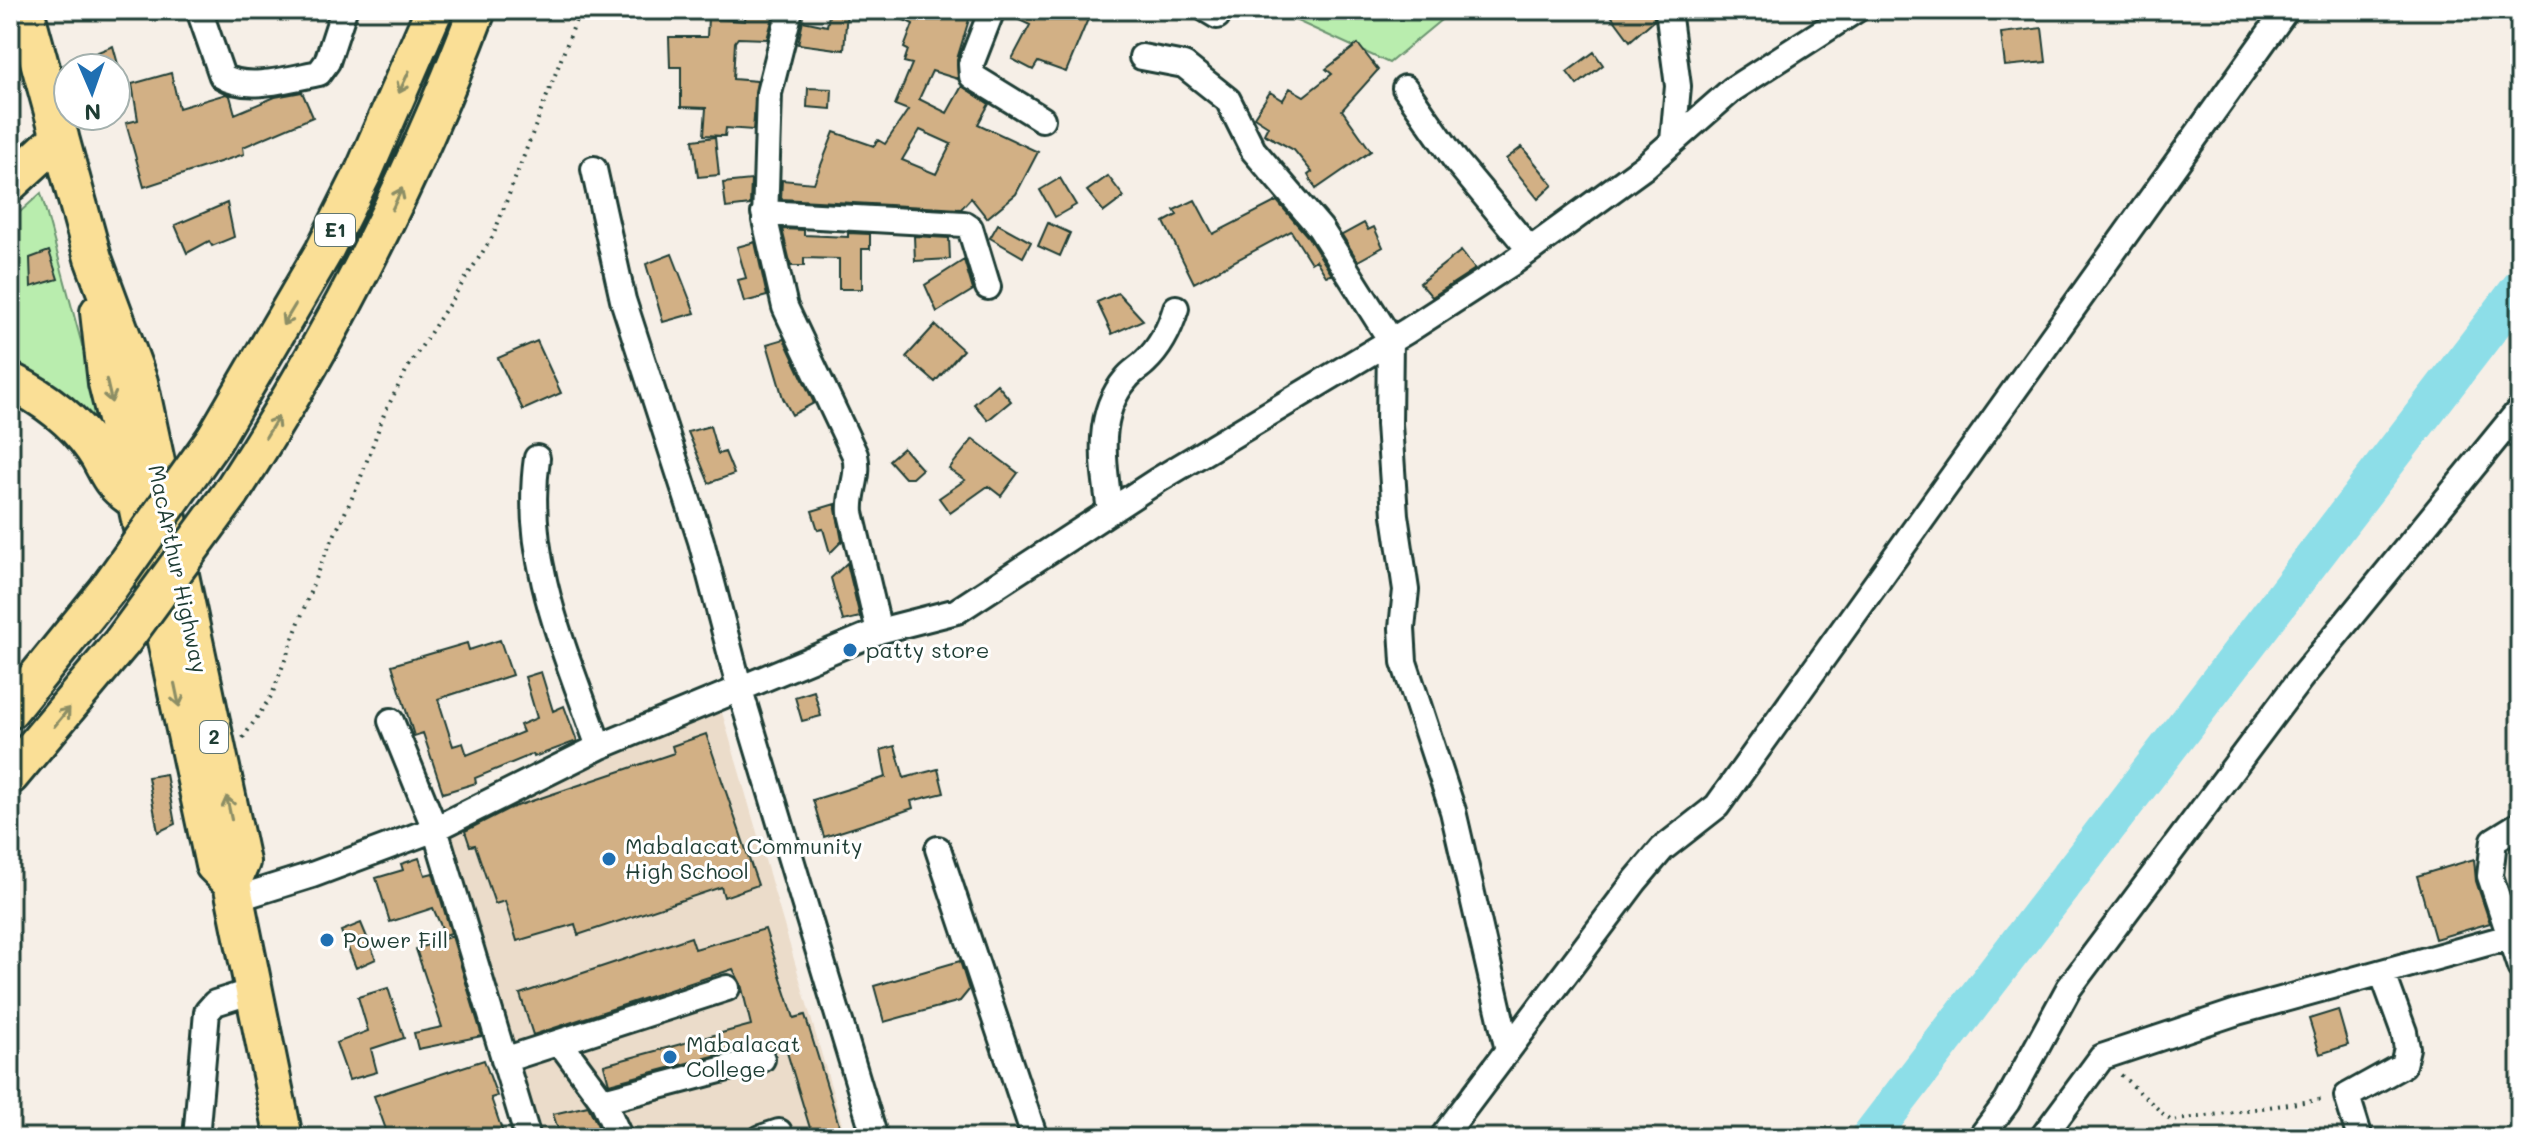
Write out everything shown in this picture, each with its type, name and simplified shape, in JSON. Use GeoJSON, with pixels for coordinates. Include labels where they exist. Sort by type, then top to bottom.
{"type":"FeatureCollection","features":[{"type":"Feature","properties":{"kind":"highway","name":"MacArthur Highway"},"geometry":{"type":"LineString","coordinates":[[25,10],[52,110]]}},
{"type":"Feature","properties":{"kind":"highway","name":"E1"},"geometry":{"type":"LineString","coordinates":[[10,710],[108,589],[215,438],[324,251],[364,171],[434,10]]}},
{"type":"Feature","properties":{"kind":"highway","name":"E1"},"geometry":{"type":"LineString","coordinates":[[10,776],[122,642],[231,493],[324,339],[375,244],[423,142],[477,10]]}},
{"type":"Feature","properties":{"kind":"highway"},"geometry":{"type":"LineString","coordinates":[[10,152],[52,127]]}},
{"type":"Feature","properties":{"kind":"highway"},"geometry":{"type":"LineString","coordinates":[[10,183],[52,130]]}},
{"type":"Feature","properties":{"kind":"highway","name":"MacArthur Highway"},"geometry":{"type":"LineString","coordinates":[[58,132],[93,258],[139,382],[241,862],[234,891],[284,1138]]}},
{"type":"Feature","properties":{"kind":"highway","name":"MacArthur Highway"},"geometry":{"type":"LineString","coordinates":[[93,258],[107,383],[136,501],[214,865],[234,891]]}},
{"type":"Feature","properties":{"kind":"highway"},"geometry":{"type":"LineString","coordinates":[[10,381],[34,393],[69,421],[95,450],[110,483],[136,501]]}},
{"type":"Feature","properties":{"kind":"street"},"geometry":{"type":"LineString","coordinates":[[199,10],[222,76],[230,81],[253,82],[319,73],[327,62],[344,10]]}},
{"type":"Feature","properties":{"kind":"street"},"geometry":{"type":"LineString","coordinates":[[790,10],[769,93],[764,213],[785,307],[855,455],[858,473],[850,499],[851,513],[879,631]]}},
{"type":"Feature","properties":{"kind":"street"},"geometry":{"type":"LineString","coordinates":[[992,10],[971,64],[972,76],[1042,119]]}},
{"type":"Feature","properties":{"kind":"street"},"geometry":{"type":"LineString","coordinates":[[1668,10],[1678,86],[1673,141]]}},
{"type":"Feature","properties":{"kind":"street"},"geometry":{"type":"LineString","coordinates":[[234,891],[312,875],[435,829],[599,747],[879,631],[957,611],[1110,511],[1530,250],[1673,141],[1733,89],[1856,10]]}},
{"type":"Feature","properties":{"kind":"street"},"geometry":{"type":"LineString","coordinates":[[1442,1138],[1662,849],[1717,806],[2286,10]]}},
{"type":"Feature","properties":{"kind":"street"},"geometry":{"type":"LineString","coordinates":[[1142,57],[1184,65],[1228,100],[1253,150],[1320,228],[1390,339],[1389,424],[1395,515],[1406,590],[1402,628],[1404,662],[1453,811],[1508,1050]]}},
{"type":"Feature","properties":{"kind":"street"},"geometry":{"type":"LineString","coordinates":[[1405,88],[1456,161],[1530,250]]}},
{"type":"Feature","properties":{"kind":"street"},"geometry":{"type":"LineString","coordinates":[[594,169],[623,300],[701,541],[740,690],[875,1138]]}},
{"type":"Feature","properties":{"kind":"street"},"geometry":{"type":"LineString","coordinates":[[764,213],[964,224],[970,228],[988,287]]}},
{"type":"Feature","properties":{"kind":"street"},"geometry":{"type":"LineString","coordinates":[[1110,511],[1104,468],[1105,417],[1126,378],[1147,361],[1162,341],[1176,308]]}},
{"type":"Feature","properties":{"kind":"street"},"geometry":{"type":"LineString","coordinates":[[1980,1138],[2007,1102],[2069,988],[2300,679],[2520,409]]}},
{"type":"Feature","properties":{"kind":"street"},"geometry":{"type":"LineString","coordinates":[[537,458],[537,520],[544,589],[572,679],[599,747]]}},
{"type":"Feature","properties":{"kind":"street"},"geometry":{"type":"LineString","coordinates":[[391,721],[435,829],[528,1138]]}},
{"type":"Feature","properties":{"kind":"street"},"geometry":{"type":"LineString","coordinates":[[2520,824],[2494,840],[2489,866],[2520,967]]}},
{"type":"Feature","properties":{"kind":"street"},"geometry":{"type":"LineString","coordinates":[[938,849],[1035,1138]]}},
{"type":"Feature","properties":{"kind":"street"},"geometry":{"type":"LineString","coordinates":[[2042,1138],[2102,1057],[2237,1012],[2509,937]]}},
{"type":"Feature","properties":{"kind":"street"},"geometry":{"type":"LineString","coordinates":[[2360,1138],[2347,1096],[2403,1065],[2406,1040],[2382,972]]}},
{"type":"Feature","properties":{"kind":"street"},"geometry":{"type":"LineString","coordinates":[[504,1060],[727,988]]}},
{"type":"Feature","properties":{"kind":"street"},"geometry":{"type":"LineString","coordinates":[[196,1138],[207,1012],[215,1003],[253,991]]}},
{"type":"Feature","properties":{"kind":"street"},"geometry":{"type":"LineString","coordinates":[[561,1044],[603,1101],[620,1138]]}},
{"type":"Feature","properties":{"kind":"street"},"geometry":{"type":"LineString","coordinates":[[603,1101],[762,1059]]}},
{"type":"Feature","properties":{"kind":"path"},"geometry":{"type":"LineString","coordinates":[[218,754],[235,746],[256,724],[272,695],[319,568],[358,485],[384,414],[407,369],[493,236],[580,10]]}},
{"type":"Feature","properties":{"kind":"path"},"geometry":{"type":"LineString","coordinates":[[2102,1057],[2152,1107],[2171,1121],[2347,1096]]}},
{"type":"Feature","properties":{"kind":"shaded area"},"geometry":{"type":"Polygon","coordinates":[[[721,709],[846,1138],[544,1138],[444,833],[721,709]]]}},
{"type":"Feature","properties":{"kind":"green space"},"geometry":{"type":"Polygon","coordinates":[[[1273,10],[1453,10],[1389,63],[1273,10]]]}},
{"type":"Feature","properties":{"kind":"green space"},"geometry":{"type":"Polygon","coordinates":[[[41,193],[109,445],[10,372],[10,221],[41,193]]]}},
{"type":"Feature","properties":{"kind":"building"},"geometry":{"type":"Polygon","coordinates":[[[746,10],[775,10],[767,39],[738,38],[735,42],[733,79],[757,81],[753,130],[726,128],[725,136],[704,135],[706,108],[681,107],[681,67],[670,67],[669,37],[707,37],[708,18],[745,21],[746,10]]]}},
{"type":"Feature","properties":{"kind":"building"},"geometry":{"type":"Polygon","coordinates":[[[830,10],[847,10],[844,50],[798,44],[803,21],[827,26],[830,10]]]}},
{"type":"Feature","properties":{"kind":"building"},"geometry":{"type":"Polygon","coordinates":[[[882,10],[971,13],[957,59],[958,79],[932,71],[919,99],[947,113],[962,86],[989,104],[978,124],[1038,152],[1016,194],[987,218],[971,198],[961,209],[781,199],[782,180],[814,183],[834,132],[874,146],[878,140],[885,144],[908,110],[895,105],[912,64],[904,62],[908,50],[904,48],[913,24],[882,10]],[[920,130],[902,160],[936,174],[951,144],[920,130]]]}},
{"type":"Feature","properties":{"kind":"building"},"geometry":{"type":"Polygon","coordinates":[[[1007,10],[1067,10],[1088,19],[1066,72],[1038,62],[1033,70],[1012,59],[1030,25],[1006,14],[1007,10]]]}},
{"type":"Feature","properties":{"kind":"building"},"geometry":{"type":"Polygon","coordinates":[[[1607,10],[1653,10],[1654,20],[1630,41],[1607,10]]]}},
{"type":"Feature","properties":{"kind":"building"},"geometry":{"type":"Polygon","coordinates":[[[2042,28],[2046,62],[2005,66],[2001,33],[2042,28]]]}},
{"type":"Feature","properties":{"kind":"building"},"geometry":{"type":"Polygon","coordinates":[[[1358,44],[1378,70],[1342,110],[1371,151],[1316,189],[1308,175],[1312,172],[1294,150],[1264,134],[1268,126],[1254,117],[1270,92],[1283,100],[1290,88],[1304,96],[1332,74],[1326,69],[1358,44]]]}},
{"type":"Feature","properties":{"kind":"building"},"geometry":{"type":"Polygon","coordinates":[[[113,46],[115,52],[98,52],[113,46]]]}},
{"type":"Feature","properties":{"kind":"building"},"geometry":{"type":"Polygon","coordinates":[[[1594,52],[1603,65],[1577,85],[1567,72],[1594,52]]]}},
{"type":"Feature","properties":{"kind":"building"},"geometry":{"type":"Polygon","coordinates":[[[171,73],[179,108],[226,94],[230,96],[235,114],[275,97],[302,92],[313,117],[243,147],[244,154],[144,187],[129,132],[132,132],[132,122],[138,120],[132,84],[171,73]]]}},
{"type":"Feature","properties":{"kind":"building"},"geometry":{"type":"Polygon","coordinates":[[[808,88],[832,89],[831,109],[807,107],[808,88]]]}},
{"type":"Feature","properties":{"kind":"building"},"geometry":{"type":"Polygon","coordinates":[[[715,137],[719,175],[698,177],[693,140],[715,137]]]}},
{"type":"Feature","properties":{"kind":"building"},"geometry":{"type":"Polygon","coordinates":[[[1522,147],[1553,185],[1538,199],[1506,159],[1522,147]]]}},
{"type":"Feature","properties":{"kind":"building"},"geometry":{"type":"Polygon","coordinates":[[[1108,176],[1124,197],[1104,212],[1087,191],[1108,176]]]}},
{"type":"Feature","properties":{"kind":"building"},"geometry":{"type":"Polygon","coordinates":[[[1060,178],[1076,205],[1055,217],[1040,190],[1060,178]]]}},
{"type":"Feature","properties":{"kind":"building"},"geometry":{"type":"Polygon","coordinates":[[[751,180],[750,205],[726,208],[723,183],[751,180]]]}},
{"type":"Feature","properties":{"kind":"building"},"geometry":{"type":"Polygon","coordinates":[[[1195,200],[1213,234],[1277,201],[1308,237],[1332,275],[1326,276],[1316,260],[1311,263],[1291,231],[1194,283],[1164,222],[1177,215],[1174,210],[1195,200]]]}},
{"type":"Feature","properties":{"kind":"building"},"geometry":{"type":"Polygon","coordinates":[[[227,203],[234,237],[212,246],[209,241],[187,253],[175,225],[227,203]]]}},
{"type":"Feature","properties":{"kind":"building"},"geometry":{"type":"Polygon","coordinates":[[[1048,223],[1070,233],[1060,256],[1038,246],[1048,223]]]}},
{"type":"Feature","properties":{"kind":"building"},"geometry":{"type":"Polygon","coordinates":[[[1364,223],[1368,230],[1374,227],[1383,247],[1358,261],[1342,235],[1364,223]]]}},
{"type":"Feature","properties":{"kind":"building"},"geometry":{"type":"Polygon","coordinates":[[[998,224],[1031,242],[1023,257],[990,238],[998,224]]]}},
{"type":"Feature","properties":{"kind":"building"},"geometry":{"type":"Polygon","coordinates":[[[782,229],[804,230],[804,235],[848,237],[848,233],[870,234],[870,249],[862,249],[862,289],[839,289],[839,259],[804,258],[804,266],[791,266],[782,229]]]}},
{"type":"Feature","properties":{"kind":"building"},"geometry":{"type":"Polygon","coordinates":[[[914,236],[949,238],[950,259],[915,261],[914,236]]]}},
{"type":"Feature","properties":{"kind":"building"},"geometry":{"type":"Polygon","coordinates":[[[755,242],[767,296],[744,302],[738,280],[746,278],[737,247],[755,242]]]}},
{"type":"Feature","properties":{"kind":"building"},"geometry":{"type":"Polygon","coordinates":[[[49,251],[58,279],[31,287],[30,258],[49,251]]]}},
{"type":"Feature","properties":{"kind":"building"},"geometry":{"type":"Polygon","coordinates":[[[1461,251],[1475,269],[1432,297],[1420,283],[1461,251]]]}},
{"type":"Feature","properties":{"kind":"building"},"geometry":{"type":"Polygon","coordinates":[[[672,254],[695,313],[663,322],[646,264],[672,254]]]}},
{"type":"Feature","properties":{"kind":"building"},"geometry":{"type":"Polygon","coordinates":[[[964,260],[973,290],[937,312],[925,285],[964,260]]]}},
{"type":"Feature","properties":{"kind":"building"},"geometry":{"type":"Polygon","coordinates":[[[1118,293],[1143,320],[1112,334],[1097,302],[1118,293]]]}},
{"type":"Feature","properties":{"kind":"building"},"geometry":{"type":"Polygon","coordinates":[[[935,325],[963,350],[935,382],[906,357],[935,325]]]}},
{"type":"Feature","properties":{"kind":"building"},"geometry":{"type":"Polygon","coordinates":[[[784,339],[814,403],[792,415],[783,398],[767,344],[784,339]]]}},
{"type":"Feature","properties":{"kind":"building"},"geometry":{"type":"Polygon","coordinates":[[[537,341],[561,393],[523,410],[498,358],[537,341]]]}},
{"type":"Feature","properties":{"kind":"building"},"geometry":{"type":"Polygon","coordinates":[[[997,384],[1011,401],[988,420],[974,404],[997,384]]]}},
{"type":"Feature","properties":{"kind":"building"},"geometry":{"type":"Polygon","coordinates":[[[710,426],[718,454],[725,452],[734,474],[709,483],[688,432],[710,426]]]}},
{"type":"Feature","properties":{"kind":"building"},"geometry":{"type":"Polygon","coordinates":[[[973,439],[1018,473],[1001,496],[988,486],[950,513],[939,498],[965,480],[949,469],[973,439]]]}},
{"type":"Feature","properties":{"kind":"building"},"geometry":{"type":"Polygon","coordinates":[[[903,448],[922,469],[912,478],[905,478],[889,460],[903,448]]]}},
{"type":"Feature","properties":{"kind":"building"},"geometry":{"type":"Polygon","coordinates":[[[835,504],[842,541],[830,553],[823,529],[818,530],[812,511],[835,504]]]}},
{"type":"Feature","properties":{"kind":"building"},"geometry":{"type":"Polygon","coordinates":[[[847,563],[860,617],[843,621],[831,578],[847,563]]]}},
{"type":"Feature","properties":{"kind":"building"},"geometry":{"type":"Polygon","coordinates":[[[500,640],[512,675],[438,699],[453,746],[463,743],[467,755],[523,732],[520,725],[537,718],[525,677],[541,672],[553,711],[564,706],[577,741],[534,757],[533,754],[475,778],[476,783],[443,793],[423,733],[414,736],[392,665],[467,643],[469,650],[500,640]]]}},
{"type":"Feature","properties":{"kind":"building"},"geometry":{"type":"Polygon","coordinates":[[[814,691],[821,716],[802,721],[795,697],[814,691]]]}},
{"type":"Feature","properties":{"kind":"building","name":"Mabalacat Community High School"},"geometry":{"type":"Polygon","coordinates":[[[706,734],[758,885],[724,897],[721,887],[578,935],[575,924],[517,941],[505,901],[495,904],[475,845],[470,846],[465,831],[508,809],[674,753],[672,746],[706,734]]]}},
{"type":"Feature","properties":{"kind":"building"},"geometry":{"type":"Polygon","coordinates":[[[895,746],[904,778],[938,769],[944,793],[911,801],[913,808],[824,837],[813,800],[886,777],[881,750],[895,746]]]}},
{"type":"Feature","properties":{"kind":"building"},"geometry":{"type":"Polygon","coordinates":[[[166,774],[175,824],[158,832],[148,777],[166,774]]]}},
{"type":"Feature","properties":{"kind":"building"},"geometry":{"type":"Polygon","coordinates":[[[419,858],[425,875],[433,873],[451,933],[445,935],[433,908],[390,922],[376,878],[403,870],[401,864],[419,858]]]}},
{"type":"Feature","properties":{"kind":"building"},"geometry":{"type":"Polygon","coordinates":[[[2474,859],[2476,881],[2490,923],[2435,939],[2417,876],[2474,859]]]}},
{"type":"Feature","properties":{"kind":"building"},"geometry":{"type":"Polygon","coordinates":[[[361,923],[376,959],[356,968],[341,931],[361,923]]]}},
{"type":"Feature","properties":{"kind":"building"},"geometry":{"type":"Polygon","coordinates":[[[765,929],[794,1018],[805,1015],[843,1138],[813,1138],[786,1049],[781,1047],[773,1049],[758,1044],[609,1084],[604,1065],[751,1025],[741,984],[733,969],[533,1035],[520,994],[691,937],[695,949],[765,929]]]}},
{"type":"Feature","properties":{"kind":"building"},"geometry":{"type":"Polygon","coordinates":[[[452,936],[482,1036],[418,1049],[414,1033],[442,1027],[416,949],[452,936]]]}},
{"type":"Feature","properties":{"kind":"building"},"geometry":{"type":"Polygon","coordinates":[[[960,961],[969,990],[960,1001],[884,1022],[874,986],[960,961]]]}},
{"type":"Feature","properties":{"kind":"building"},"geometry":{"type":"Polygon","coordinates":[[[388,988],[404,1038],[371,1049],[377,1072],[349,1080],[336,1043],[368,1031],[358,997],[388,988]]]}},
{"type":"Feature","properties":{"kind":"building"},"geometry":{"type":"Polygon","coordinates":[[[2338,1010],[2348,1045],[2320,1054],[2309,1019],[2338,1010]]]}},
{"type":"Feature","properties":{"kind":"building"},"geometry":{"type":"Polygon","coordinates":[[[484,1060],[497,1096],[491,1098],[503,1133],[487,1138],[389,1138],[374,1096],[484,1060]]]}},
{"type":"Feature","properties":{"kind":"building"},"geometry":{"type":"Polygon","coordinates":[[[588,1106],[604,1138],[561,1138],[553,1114],[588,1106]]]}},
{"type":"Feature","properties":{"kind":"waterway"},"geometry":{"type":"LineString","coordinates":[[1869,1138],[2520,288]]}},
{"type":"Feature","properties":{"kind":"place","name":"patty store"},"geometry":{"type":"Point","coordinates":[850,650]}},
{"type":"Feature","properties":{"kind":"place","name":"Mabalacat Community High School"},"geometry":{"type":"Point","coordinates":[609,859]}},
{"type":"Feature","properties":{"kind":"place","name":"Power Fill"},"geometry":{"type":"Point","coordinates":[327,940]}},
{"type":"Feature","properties":{"kind":"place","name":"Mabalacat College"},"geometry":{"type":"Point","coordinates":[670,1057]}}]}
